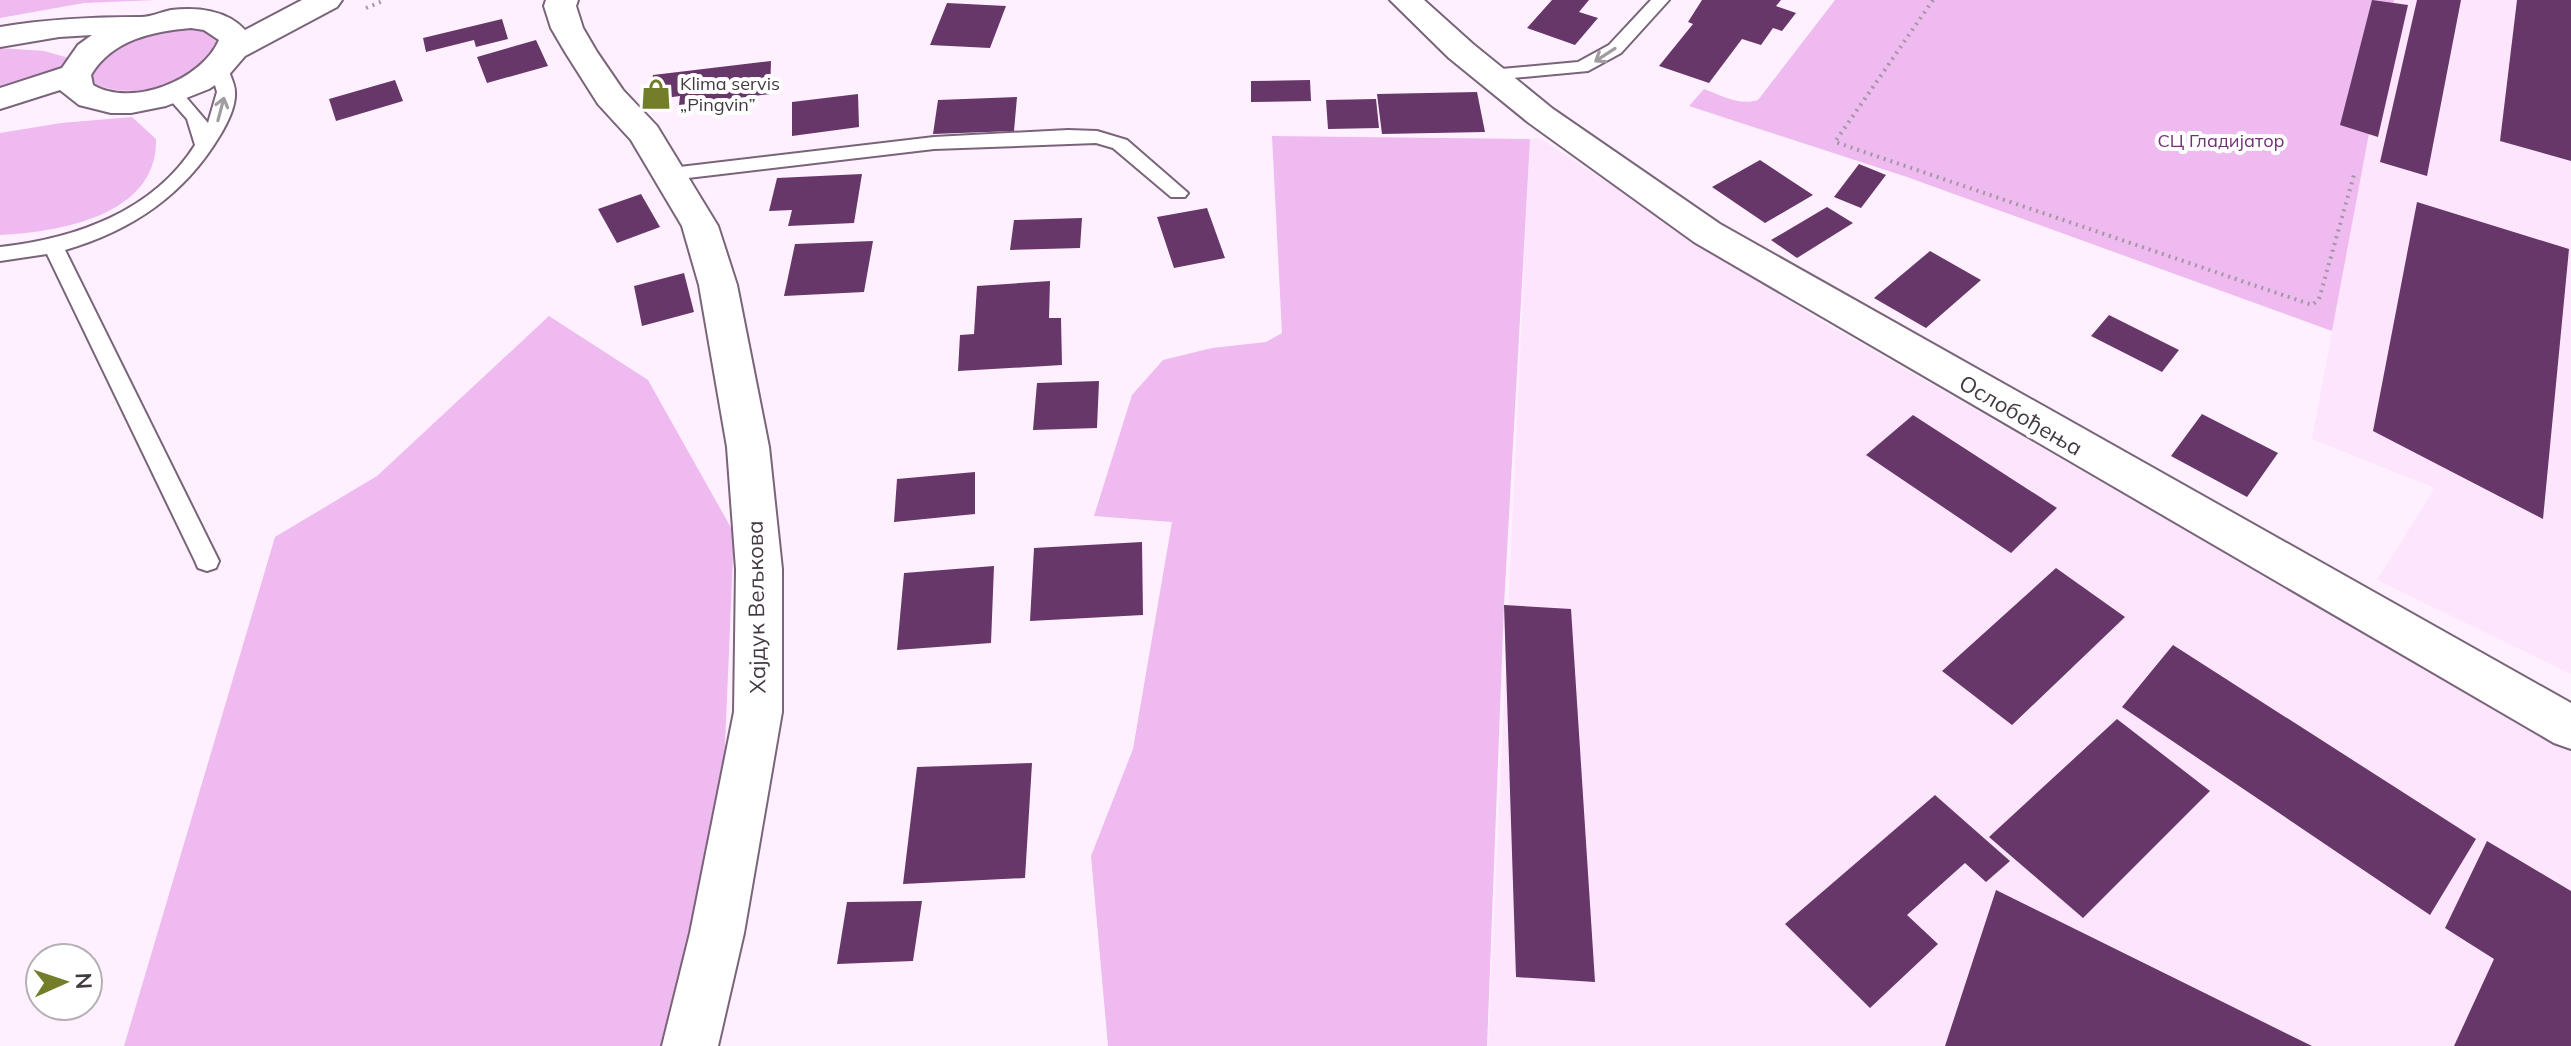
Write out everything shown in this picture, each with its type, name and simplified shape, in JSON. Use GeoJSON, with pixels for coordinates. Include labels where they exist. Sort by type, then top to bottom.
{"type":"FeatureCollection","features":[{"type":"Feature","properties":{"kind":"street"},"geometry":{"type":"LineString","coordinates":[[0,38],[59,27],[143,24],[190,17],[211,19],[300,0]]}},
{"type":"Feature","properties":{"kind":"street"},"geometry":{"type":"LineString","coordinates":[[0,38],[69,49],[84,77],[129,102],[173,93],[326,0]]}},
{"type":"Feature","properties":{"kind":"street","name":"Хајдук Вељкова"},"geometry":{"type":"LineString","coordinates":[[562,0],[560,6],[567,28],[581,52],[610,97],[645,134],[700,226],[718,285],[748,447],[759,569],[758,712],[717,933],[690,1046]]}},
{"type":"Feature","properties":{"kind":"street","name":"Ослобођења"},"geometry":{"type":"LineString","coordinates":[[1406,0],[1490,75],[1707,233],[2571,728]]}},
{"type":"Feature","properties":{"kind":"street"},"geometry":{"type":"LineString","coordinates":[[211,19],[232,30],[236,39],[227,59]]}},
{"type":"Feature","properties":{"kind":"street"},"geometry":{"type":"LineString","coordinates":[[0,118],[84,77],[109,38],[143,24]]}},
{"type":"Feature","properties":{"kind":"street"},"geometry":{"type":"LineString","coordinates":[[0,99],[84,77]]}},
{"type":"Feature","properties":{"kind":"lane"},"geometry":{"type":"LineString","coordinates":[[1490,75],[1582,67],[1615,49],[1660,0]]}},
{"type":"Feature","properties":{"kind":"lane"},"geometry":{"type":"LineString","coordinates":[[0,254],[53,246],[122,220],[153,202],[178,182],[205,148],[220,118],[226,92],[227,59]]}},
{"type":"Feature","properties":{"kind":"lane"},"geometry":{"type":"LineString","coordinates":[[173,93],[199,122],[205,134],[205,148]]}},
{"type":"Feature","properties":{"kind":"lane"},"geometry":{"type":"LineString","coordinates":[[671,174],[934,143],[1097,137],[1120,144],[1178,193]]}},
{"type":"Feature","properties":{"kind":"lane"},"geometry":{"type":"LineString","coordinates":[[53,246],[207,561]]}},
{"type":"Feature","properties":{"kind":"path"},"geometry":{"type":"LineString","coordinates":[[1933,0],[1835,142],[2312,305],[2319,299],[2354,175]]}},
{"type":"Feature","properties":{"kind":"shaded area"},"geometry":{"type":"Polygon","coordinates":[[[2394,0],[2571,0],[2571,674],[2377,580],[2435,488],[2312,439],[2394,0]]]}},
{"type":"Feature","properties":{"kind":"shaded area"},"geometry":{"type":"Polygon","coordinates":[[[1539,138],[1816,318],[2571,752],[2571,1046],[1488,1046],[1530,139],[1539,138]]]}},
{"type":"Feature","properties":{"kind":"green space"},"geometry":{"type":"Polygon","coordinates":[[[0,0],[156,0],[84,3],[0,18],[0,0]]]}},
{"type":"Feature","properties":{"kind":"green space","name":"СЦ Гладијатор"},"geometry":{"type":"Polygon","coordinates":[[[1835,0],[2394,0],[2332,331],[1907,177],[1689,106],[1704,89],[1737,101],[1758,100],[1835,0]]]}},
{"type":"Feature","properties":{"kind":"green space"},"geometry":{"type":"Polygon","coordinates":[[[196,25],[219,39],[215,54],[204,67],[188,78],[169,85],[128,91],[109,89],[94,83],[90,72],[109,49],[136,36],[196,25]]]}},
{"type":"Feature","properties":{"kind":"green space"},"geometry":{"type":"Polygon","coordinates":[[[0,48],[44,51],[69,58],[64,73],[0,94],[0,48]]]}},
{"type":"Feature","properties":{"kind":"green space"},"geometry":{"type":"Polygon","coordinates":[[[132,117],[156,139],[152,165],[141,186],[101,215],[76,224],[0,235],[0,133],[61,123],[132,117]]]}},
{"type":"Feature","properties":{"kind":"green space"},"geometry":{"type":"Polygon","coordinates":[[[1272,136],[1530,139],[1504,605],[1487,1046],[1108,1046],[1091,856],[1133,749],[1172,522],[1094,516],[1132,395],[1163,360],[1212,348],[1266,342],[1282,333],[1272,136]]]}},
{"type":"Feature","properties":{"kind":"green space"},"geometry":{"type":"Polygon","coordinates":[[[549,316],[648,380],[734,533],[717,933],[681,1046],[124,1046],[275,537],[377,476],[549,316]]]}},
{"type":"Feature","properties":{"kind":"building"},"geometry":{"type":"Polygon","coordinates":[[[1552,0],[1589,0],[1579,12],[1598,18],[1575,45],[1527,28],[1552,0]]]}},
{"type":"Feature","properties":{"kind":"building"},"geometry":{"type":"Polygon","coordinates":[[[1702,0],[1781,0],[1776,6],[1796,13],[1782,31],[1773,28],[1761,45],[1742,39],[1709,83],[1659,66],[1693,24],[1688,22],[1702,0]]]}},
{"type":"Feature","properties":{"kind":"building"},"geometry":{"type":"Polygon","coordinates":[[[2372,0],[2408,5],[2378,137],[2340,125],[2372,0]]]}},
{"type":"Feature","properties":{"kind":"building"},"geometry":{"type":"Polygon","coordinates":[[[2417,0],[2461,0],[2427,176],[2380,162],[2417,0]]]}},
{"type":"Feature","properties":{"kind":"building"},"geometry":{"type":"Polygon","coordinates":[[[2517,0],[2571,0],[2571,161],[2500,141],[2517,0]]]}},
{"type":"Feature","properties":{"kind":"building"},"geometry":{"type":"Polygon","coordinates":[[[947,3],[1006,6],[990,48],[930,45],[947,3]]]}},
{"type":"Feature","properties":{"kind":"building"},"geometry":{"type":"Polygon","coordinates":[[[502,19],[508,39],[476,47],[474,40],[426,52],[423,38],[502,19]]]}},
{"type":"Feature","properties":{"kind":"building"},"geometry":{"type":"Polygon","coordinates":[[[536,40],[548,66],[487,83],[477,57],[536,40]]]}},
{"type":"Feature","properties":{"kind":"building"},"geometry":{"type":"Polygon","coordinates":[[[771,61],[770,94],[679,105],[680,96],[650,100],[653,75],[771,61]]]}},
{"type":"Feature","properties":{"kind":"building"},"geometry":{"type":"Polygon","coordinates":[[[395,80],[403,101],[336,121],[329,99],[395,80]]]}},
{"type":"Feature","properties":{"kind":"building"},"geometry":{"type":"Polygon","coordinates":[[[1310,80],[1311,101],[1251,102],[1251,81],[1310,80]]]}},
{"type":"Feature","properties":{"kind":"building"},"geometry":{"type":"Polygon","coordinates":[[[1477,92],[1485,132],[1382,134],[1377,94],[1477,92]]]}},
{"type":"Feature","properties":{"kind":"building"},"geometry":{"type":"Polygon","coordinates":[[[858,94],[859,127],[792,136],[792,102],[858,94]]]}},
{"type":"Feature","properties":{"kind":"building"},"geometry":{"type":"Polygon","coordinates":[[[1017,97],[1014,131],[933,134],[938,100],[1017,97]]]}},
{"type":"Feature","properties":{"kind":"building"},"geometry":{"type":"Polygon","coordinates":[[[1376,99],[1379,128],[1328,129],[1326,100],[1376,99]]]}},
{"type":"Feature","properties":{"kind":"building"},"geometry":{"type":"Polygon","coordinates":[[[1760,160],[1813,195],[1765,223],[1712,187],[1760,160]]]}},
{"type":"Feature","properties":{"kind":"building"},"geometry":{"type":"Polygon","coordinates":[[[1859,164],[1886,175],[1861,208],[1834,197],[1859,164]]]}},
{"type":"Feature","properties":{"kind":"building"},"geometry":{"type":"Polygon","coordinates":[[[862,174],[854,223],[788,226],[792,210],[769,211],[777,178],[862,174]]]}},
{"type":"Feature","properties":{"kind":"building"},"geometry":{"type":"Polygon","coordinates":[[[641,194],[660,227],[617,243],[598,209],[641,194]]]}},
{"type":"Feature","properties":{"kind":"building"},"geometry":{"type":"Polygon","coordinates":[[[2417,202],[2569,249],[2543,519],[2373,431],[2417,202]]]}},
{"type":"Feature","properties":{"kind":"building"},"geometry":{"type":"Polygon","coordinates":[[[1827,207],[1853,223],[1797,258],[1771,240],[1827,207]]]}},
{"type":"Feature","properties":{"kind":"building"},"geometry":{"type":"Polygon","coordinates":[[[1207,208],[1225,258],[1174,268],[1157,217],[1207,208]]]}},
{"type":"Feature","properties":{"kind":"building"},"geometry":{"type":"Polygon","coordinates":[[[1082,218],[1080,248],[1010,250],[1014,220],[1082,218]]]}},
{"type":"Feature","properties":{"kind":"building"},"geometry":{"type":"Polygon","coordinates":[[[873,241],[864,292],[784,296],[795,244],[873,241]]]}},
{"type":"Feature","properties":{"kind":"building"},"geometry":{"type":"Polygon","coordinates":[[[1930,251],[1981,280],[1926,328],[1874,298],[1930,251]]]}},
{"type":"Feature","properties":{"kind":"building"},"geometry":{"type":"Polygon","coordinates":[[[684,273],[694,312],[642,326],[634,286],[684,273]]]}},
{"type":"Feature","properties":{"kind":"building"},"geometry":{"type":"Polygon","coordinates":[[[1050,281],[1049,318],[1061,318],[1062,365],[958,371],[960,335],[974,334],[977,286],[1050,281]]]}},
{"type":"Feature","properties":{"kind":"building"},"geometry":{"type":"Polygon","coordinates":[[[2109,315],[2179,350],[2162,372],[2091,336],[2109,315]]]}},
{"type":"Feature","properties":{"kind":"building"},"geometry":{"type":"Polygon","coordinates":[[[1099,381],[1097,428],[1033,430],[1037,383],[1099,381]]]}},
{"type":"Feature","properties":{"kind":"building"},"geometry":{"type":"Polygon","coordinates":[[[2202,414],[2278,453],[2247,497],[2171,456],[2202,414]]]}},
{"type":"Feature","properties":{"kind":"building"},"geometry":{"type":"Polygon","coordinates":[[[1913,415],[2057,508],[2011,553],[1866,455],[1913,415]]]}},
{"type":"Feature","properties":{"kind":"building"},"geometry":{"type":"Polygon","coordinates":[[[975,472],[975,514],[894,522],[897,479],[975,472]]]}},
{"type":"Feature","properties":{"kind":"building"},"geometry":{"type":"Polygon","coordinates":[[[1142,542],[1143,615],[1030,621],[1034,548],[1142,542]]]}},
{"type":"Feature","properties":{"kind":"building"},"geometry":{"type":"Polygon","coordinates":[[[994,566],[991,643],[897,650],[904,573],[994,566]]]}},
{"type":"Feature","properties":{"kind":"building"},"geometry":{"type":"Polygon","coordinates":[[[2056,568],[2125,617],[2012,725],[1942,671],[2056,568]]]}},
{"type":"Feature","properties":{"kind":"building"},"geometry":{"type":"Polygon","coordinates":[[[1504,605],[1571,609],[1595,982],[1516,977],[1504,605]]]}},
{"type":"Feature","properties":{"kind":"building"},"geometry":{"type":"Polygon","coordinates":[[[2173,645],[2476,839],[2430,915],[2122,707],[2173,645]]]}},
{"type":"Feature","properties":{"kind":"building"},"geometry":{"type":"Polygon","coordinates":[[[2117,719],[2210,791],[2083,918],[1989,837],[2117,719]]]}},
{"type":"Feature","properties":{"kind":"building"},"geometry":{"type":"Polygon","coordinates":[[[1032,763],[1025,878],[903,884],[917,767],[1032,763]]]}},
{"type":"Feature","properties":{"kind":"building"},"geometry":{"type":"Polygon","coordinates":[[[1935,795],[2010,861],[1986,882],[1965,863],[1907,915],[1938,944],[1870,1008],[1785,924],[1935,795]]]}},
{"type":"Feature","properties":{"kind":"building"},"geometry":{"type":"Polygon","coordinates":[[[2487,841],[2571,891],[2571,1046],[2454,1046],[2494,959],[2445,928],[2487,841]]]}},
{"type":"Feature","properties":{"kind":"building"},"geometry":{"type":"Polygon","coordinates":[[[1996,890],[2312,1046],[1945,1046],[1996,890]]]}},
{"type":"Feature","properties":{"kind":"building"},"geometry":{"type":"Polygon","coordinates":[[[922,901],[913,961],[837,964],[847,902],[922,901]]]}},
{"type":"Feature","properties":{"kind":"place","name":"Klima servis „Pingvin”"},"geometry":{"type":"Point","coordinates":[656,94]}}]}
